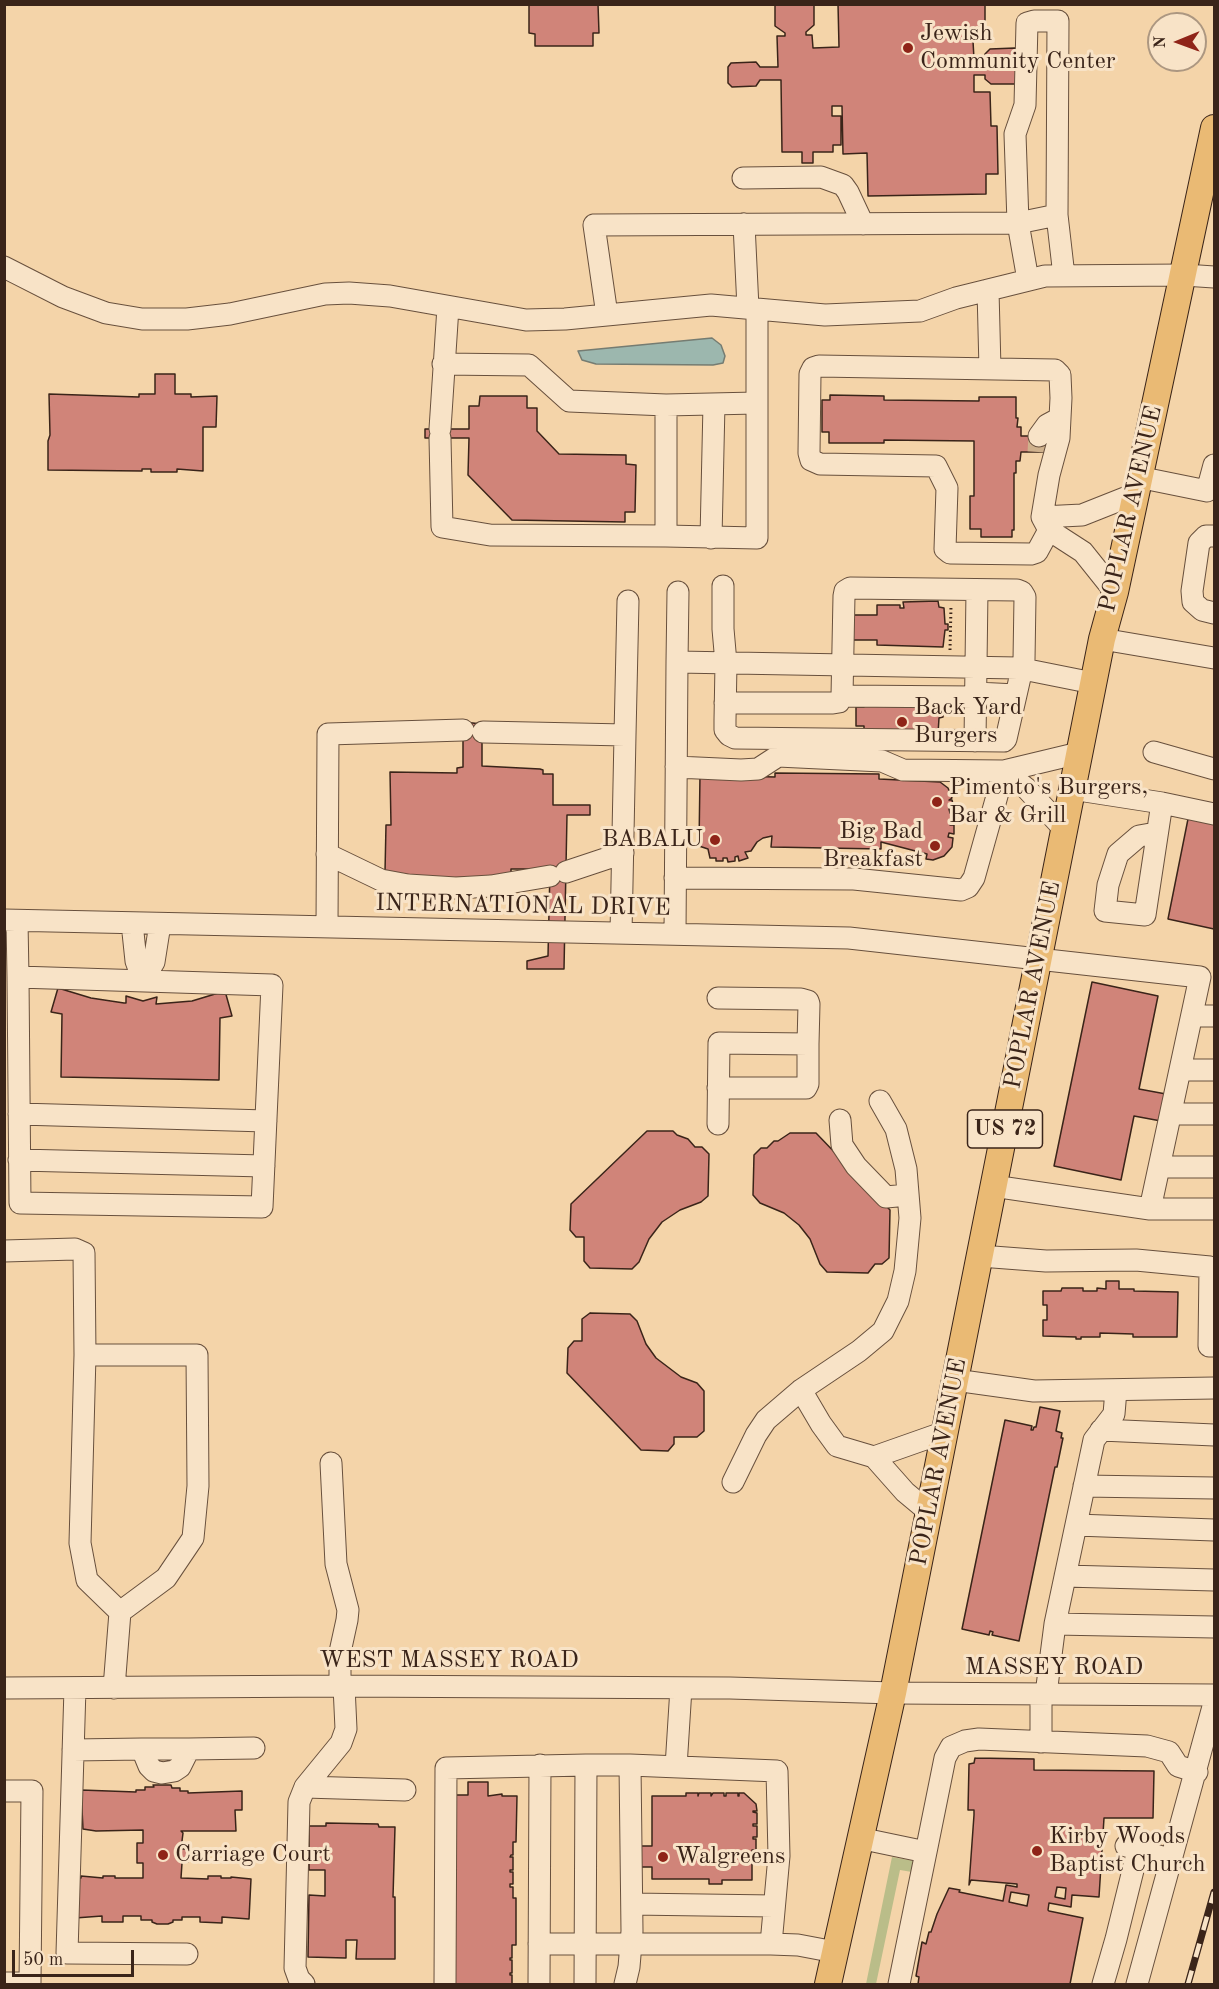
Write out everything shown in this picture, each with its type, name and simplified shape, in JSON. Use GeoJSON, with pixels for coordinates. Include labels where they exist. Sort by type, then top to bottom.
{"type":"FeatureCollection","features":[{"type":"Feature","properties":{"kind":"main road","name":"POPLAR AVENUE"},"geometry":{"type":"LineString","coordinates":[[828,1984],[893,1692],[1102,639],[1115,592],[1184,275],[1206,206],[1214,130]]}},
{"type":"Feature","properties":{"kind":"street"},"geometry":{"type":"LineString","coordinates":[[1028,280],[1018,223],[1015,134],[1025,105],[1027,23],[1034,21],[1058,21],[1057,215],[1064,276]]}},
{"type":"Feature","properties":{"kind":"street"},"geometry":{"type":"LineString","coordinates":[[743,177],[821,177],[843,185],[863,224]]}},
{"type":"Feature","properties":{"kind":"street"},"geometry":{"type":"LineString","coordinates":[[607,315],[594,225],[1018,223],[1057,215]]}},
{"type":"Feature","properties":{"kind":"street"},"geometry":{"type":"LineString","coordinates":[[448,307],[440,433],[442,527],[490,535],[757,538],[756,403],[752,309],[744,224]]}},
{"type":"Feature","properties":{"kind":"street"},"geometry":{"type":"LineString","coordinates":[[4,267],[63,297],[106,313],[142,319],[188,319],[230,314],[326,294],[349,293],[390,296],[526,320],[711,305],[825,315],[920,311],[956,298],[1045,276],[1184,275],[1215,277]]}},
{"type":"Feature","properties":{"kind":"street"},"geometry":{"type":"LineString","coordinates":[[988,290],[990,369]]}},
{"type":"Feature","properties":{"kind":"street"},"geometry":{"type":"LineString","coordinates":[[443,364],[529,365],[569,401],[666,405],[756,403]]}},
{"type":"Feature","properties":{"kind":"street"},"geometry":{"type":"LineString","coordinates":[[819,366],[1055,370],[1060,375],[1060,418],[1059,438],[1049,475],[1045,523],[1037,552],[1031,554],[950,553],[945,549],[946,488],[936,466],[820,464],[811,460],[809,453],[810,374],[813,368],[819,366]]}},
{"type":"Feature","properties":{"kind":"street"},"geometry":{"type":"LineString","coordinates":[[711,538],[714,404]]}},
{"type":"Feature","properties":{"kind":"street"},"geometry":{"type":"LineString","coordinates":[[666,405],[666,536]]}},
{"type":"Feature","properties":{"kind":"street"},"geometry":{"type":"LineString","coordinates":[[1049,475],[1039,444],[1047,425],[1060,418]]}},
{"type":"Feature","properties":{"kind":"street"},"geometry":{"type":"LineString","coordinates":[[1045,523],[1082,515],[1137,485],[1211,492],[1215,465]]}},
{"type":"Feature","properties":{"kind":"street"},"geometry":{"type":"LineString","coordinates":[[1045,523],[1083,552],[1115,592]]}},
{"type":"Feature","properties":{"kind":"street"},"geometry":{"type":"LineString","coordinates":[[1215,536],[1206,536],[1199,543],[1192,591],[1193,602],[1202,610],[1215,613]]}},
{"type":"Feature","properties":{"kind":"street"},"geometry":{"type":"LineString","coordinates":[[723,586],[726,663],[725,703],[725,730],[735,738],[975,741],[1006,739],[1022,669],[1026,597],[1017,590],[850,588],[845,591],[842,696],[839,702],[725,703]]}},
{"type":"Feature","properties":{"kind":"street"},"geometry":{"type":"LineString","coordinates":[[975,741],[977,590]]}},
{"type":"Feature","properties":{"kind":"street"},"geometry":{"type":"LineString","coordinates":[[675,934],[678,592]]}},
{"type":"Feature","properties":{"kind":"street"},"geometry":{"type":"LineString","coordinates":[[621,933],[628,601]]}},
{"type":"Feature","properties":{"kind":"street"},"geometry":{"type":"LineString","coordinates":[[1102,639],[1215,658]]}},
{"type":"Feature","properties":{"kind":"street"},"geometry":{"type":"LineString","coordinates":[[677,662],[1022,669],[1093,683]]}},
{"type":"Feature","properties":{"kind":"street"},"geometry":{"type":"LineString","coordinates":[[842,696],[1016,695]]}},
{"type":"Feature","properties":{"kind":"street"},"geometry":{"type":"LineString","coordinates":[[327,927],[328,734],[473,731],[625,735]]}},
{"type":"Feature","properties":{"kind":"street"},"geometry":{"type":"LineString","coordinates":[[1154,752],[1215,769]]}},
{"type":"Feature","properties":{"kind":"street"},"geometry":{"type":"LineString","coordinates":[[676,767],[758,769],[778,756],[882,760],[903,770],[1004,771],[1079,753]]}},
{"type":"Feature","properties":{"kind":"street"},"geometry":{"type":"LineString","coordinates":[[1004,771],[1026,788],[1064,830]]}},
{"type":"Feature","properties":{"kind":"street"},"geometry":{"type":"LineString","coordinates":[[675,878],[854,879],[961,890],[968,887],[974,878],[1004,771]]}},
{"type":"Feature","properties":{"kind":"street"},"geometry":{"type":"LineString","coordinates":[[1072,789],[1215,814]]}},
{"type":"Feature","properties":{"kind":"street"},"geometry":{"type":"LineString","coordinates":[[1152,833],[1139,836],[1118,854],[1107,885],[1105,911],[1145,915],[1152,833],[1162,803]]}},
{"type":"Feature","properties":{"kind":"street"},"geometry":{"type":"LineString","coordinates":[[327,854],[381,880],[408,885],[456,888],[491,886],[558,874],[623,853]]}},
{"type":"Feature","properties":{"kind":"street"},"geometry":{"type":"LineString","coordinates":[[11,920],[18,977],[20,1203],[262,1207],[272,985],[18,977]]}},
{"type":"Feature","properties":{"kind":"street","name":"INTERNATIONAL DRIVE"},"geometry":{"type":"LineString","coordinates":[[11,920],[849,938],[1207,977]]}},
{"type":"Feature","properties":{"kind":"street"},"geometry":{"type":"LineString","coordinates":[[132,923],[136,961],[143,980]]}},
{"type":"Feature","properties":{"kind":"street"},"geometry":{"type":"LineString","coordinates":[[143,980],[154,962],[160,924]]}},
{"type":"Feature","properties":{"kind":"street"},"geometry":{"type":"LineString","coordinates":[[1150,1209],[1192,1016],[1207,977]]}},
{"type":"Feature","properties":{"kind":"street"},"geometry":{"type":"LineString","coordinates":[[718,998],[808,1001],[808,1084],[806,1088],[718,1088]]}},
{"type":"Feature","properties":{"kind":"street"},"geometry":{"type":"LineString","coordinates":[[1192,1016],[1215,1016]]}},
{"type":"Feature","properties":{"kind":"street"},"geometry":{"type":"LineString","coordinates":[[717,1124],[718,1043],[808,1044]]}},
{"type":"Feature","properties":{"kind":"street"},"geometry":{"type":"LineString","coordinates":[[1180,1070],[1215,1070]]}},
{"type":"Feature","properties":{"kind":"street"},"geometry":{"type":"LineString","coordinates":[[733,1482],[766,1420],[801,1390],[859,1351],[883,1331],[898,1301],[905,1271],[910,1218],[906,1169],[896,1129],[880,1101]]}},
{"type":"Feature","properties":{"kind":"street"},"geometry":{"type":"LineString","coordinates":[[19,1114],[266,1121]]}},
{"type":"Feature","properties":{"kind":"street"},"geometry":{"type":"LineString","coordinates":[[1171,1114],[1215,1114]]}},
{"type":"Feature","properties":{"kind":"street"},"geometry":{"type":"LineString","coordinates":[[840,1120],[842,1144],[856,1166],[886,1197],[908,1195]]}},
{"type":"Feature","properties":{"kind":"street"},"geometry":{"type":"LineString","coordinates":[[19,1160],[264,1166]]}},
{"type":"Feature","properties":{"kind":"street"},"geometry":{"type":"LineString","coordinates":[[1160,1167],[1215,1167]]}},
{"type":"Feature","properties":{"kind":"street"},"geometry":{"type":"LineString","coordinates":[[993,1186],[1150,1209],[1215,1209]]}},
{"type":"Feature","properties":{"kind":"street"},"geometry":{"type":"LineString","coordinates":[[4,1251],[75,1249],[84,1253],[85,1355],[80,1543],[87,1580],[120,1612]]}},
{"type":"Feature","properties":{"kind":"street"},"geometry":{"type":"LineString","coordinates":[[980,1256],[1046,1261],[1136,1260],[1212,1267],[1212,1346]]}},
{"type":"Feature","properties":{"kind":"street"},"geometry":{"type":"LineString","coordinates":[[85,1355],[197,1355],[198,1486],[194,1538],[166,1578],[120,1612],[114,1688]]}},
{"type":"Feature","properties":{"kind":"street"},"geometry":{"type":"LineString","coordinates":[[955,1380],[1034,1391],[1215,1388]]}},
{"type":"Feature","properties":{"kind":"street"},"geometry":{"type":"LineString","coordinates":[[801,1390],[821,1425],[837,1446],[874,1457],[905,1492],[929,1512]]}},
{"type":"Feature","properties":{"kind":"street"},"geometry":{"type":"LineString","coordinates":[[1041,1742],[1044,1694],[1055,1624],[1084,1486],[1094,1440],[1114,1414],[1116,1390]]}},
{"type":"Feature","properties":{"kind":"street"},"geometry":{"type":"LineString","coordinates":[[1101,1430],[1215,1435]]}},
{"type":"Feature","properties":{"kind":"street"},"geometry":{"type":"LineString","coordinates":[[874,1457],[945,1432]]}},
{"type":"Feature","properties":{"kind":"street"},"geometry":{"type":"LineString","coordinates":[[304,1984],[298,1979],[295,1968],[299,1802],[305,1786],[341,1743],[346,1728],[340,1652],[348,1610],[335,1556],[331,1463]]}},
{"type":"Feature","properties":{"kind":"street"},"geometry":{"type":"LineString","coordinates":[[1084,1486],[1215,1488]]}},
{"type":"Feature","properties":{"kind":"street"},"geometry":{"type":"LineString","coordinates":[[1076,1525],[1215,1530]]}},
{"type":"Feature","properties":{"kind":"street"},"geometry":{"type":"LineString","coordinates":[[1065,1576],[1215,1580]]}},
{"type":"Feature","properties":{"kind":"street"},"geometry":{"type":"LineString","coordinates":[[1055,1624],[1215,1627]]}},
{"type":"Feature","properties":{"kind":"street","name":"WEST MASSEY ROAD"},"geometry":{"type":"LineString","coordinates":[[4,1688],[342,1686],[893,1692]]}},
{"type":"Feature","properties":{"kind":"street"},"geometry":{"type":"LineString","coordinates":[[75,1688],[67,1953],[187,1954]]}},
{"type":"Feature","properties":{"kind":"street"},"geometry":{"type":"LineString","coordinates":[[676,1767],[681,1688]]}},
{"type":"Feature","properties":{"kind":"street","name":"MASSEY ROAD"},"geometry":{"type":"LineString","coordinates":[[893,1692],[1215,1695]]}},
{"type":"Feature","properties":{"kind":"street"},"geometry":{"type":"LineString","coordinates":[[1137,1984],[1215,1703]]}},
{"type":"Feature","properties":{"kind":"street"},"geometry":{"type":"LineString","coordinates":[[899,1984],[945,1758],[951,1747],[979,1739],[1160,1748],[1169,1752],[1178,1766],[1197,1772]]}},
{"type":"Feature","properties":{"kind":"street"},"geometry":{"type":"LineString","coordinates":[[73,1750],[142,1749],[149,1766],[154,1771],[162,1773],[174,1771],[180,1767],[189,1749],[254,1748]]}},
{"type":"Feature","properties":{"kind":"street"},"geometry":{"type":"LineString","coordinates":[[539,1984],[540,1765]]}},
{"type":"Feature","properties":{"kind":"street"},"geometry":{"type":"LineString","coordinates":[[585,1984],[586,1765]]}},
{"type":"Feature","properties":{"kind":"street"},"geometry":{"type":"LineString","coordinates":[[625,1984],[629,1967],[632,1904],[630,1765]]}},
{"type":"Feature","properties":{"kind":"street"},"geometry":{"type":"LineString","coordinates":[[446,1984],[446,1768],[630,1765],[777,1771],[779,1856],[771,1944]]}},
{"type":"Feature","properties":{"kind":"street"},"geometry":{"type":"LineString","coordinates":[[305,1786],[405,1790]]}},
{"type":"Feature","properties":{"kind":"street"},"geometry":{"type":"LineString","coordinates":[[4,1791],[32,1791],[30,1983],[4,1983]]}},
{"type":"Feature","properties":{"kind":"street"},"geometry":{"type":"LineString","coordinates":[[859,1838],[926,1852]]}},
{"type":"Feature","properties":{"kind":"street"},"geometry":{"type":"LineString","coordinates":[[1102,1984],[1116,1939],[1132,1848],[1172,1860]]}},
{"type":"Feature","properties":{"kind":"street"},"geometry":{"type":"LineString","coordinates":[[632,1904],[774,1906]]}},
{"type":"Feature","properties":{"kind":"street"},"geometry":{"type":"LineString","coordinates":[[539,1944],[771,1944],[798,1945],[835,1952]]}},
{"type":"Feature","properties":{"kind":"path"},"geometry":{"type":"LineString","coordinates":[[950,655],[952,589]]}},
{"type":"Feature","properties":{"kind":"green space"},"geometry":{"type":"Polygon","coordinates":[[[892,1857],[914,1861],[912,1872],[900,1870],[876,1984],[866,1984],[892,1857]]]}},
{"type":"Feature","properties":{"kind":"water"},"geometry":{"type":"Polygon","coordinates":[[[712,338],[721,345],[725,356],[723,363],[713,365],[596,364],[582,360],[578,351],[712,338]]]}},
{"type":"Feature","properties":{"kind":"building"},"geometry":{"type":"Polygon","coordinates":[[[529,4],[598,4],[599,33],[593,33],[593,46],[535,46],[535,34],[529,33],[529,4]]]}},
{"type":"Feature","properties":{"kind":"building"},"geometry":{"type":"Polygon","coordinates":[[[775,4],[814,4],[814,25],[806,32],[806,35],[812,35],[813,48],[839,47],[838,4],[985,4],[985,40],[973,41],[974,59],[985,59],[985,54],[990,49],[1015,48],[1021,53],[1016,84],[991,84],[985,79],[985,75],[974,75],[974,92],[990,92],[991,126],[997,126],[998,174],[986,174],[986,194],[868,196],[867,153],[843,154],[842,106],[832,106],[832,116],[841,116],[841,145],[833,145],[833,152],[813,152],[813,163],[802,163],[802,152],[782,152],[781,80],[760,80],[756,86],[732,87],[728,83],[728,67],[731,63],[756,62],[760,67],[778,67],[777,36],[785,36],[785,33],[775,26],[775,4]]]}},
{"type":"Feature","properties":{"kind":"building"},"geometry":{"type":"Polygon","coordinates":[[[155,374],[175,374],[175,394],[191,394],[191,397],[217,396],[216,427],[203,427],[203,471],[177,469],[177,472],[151,472],[151,469],[142,469],[142,471],[48,470],[49,394],[139,397],[139,394],[155,394],[155,374]]]}},
{"type":"Feature","properties":{"kind":"building"},"geometry":{"type":"Polygon","coordinates":[[[830,395],[884,396],[884,400],[979,401],[979,397],[1016,397],[1017,427],[1021,427],[1021,436],[1047,436],[1047,452],[1021,452],[1020,461],[1016,461],[1012,537],[981,537],[981,529],[970,529],[970,496],[974,496],[974,441],[884,440],[884,443],[829,443],[829,432],[822,432],[822,400],[830,400],[830,395]]]}},
{"type":"Feature","properties":{"kind":"building"},"geometry":{"type":"Polygon","coordinates":[[[480,396],[527,396],[527,408],[537,408],[537,431],[559,454],[626,455],[626,464],[636,465],[635,512],[625,512],[625,522],[512,520],[468,475],[469,438],[425,438],[425,429],[469,429],[469,406],[479,406],[480,396]]]}},
{"type":"Feature","properties":{"kind":"building"},"geometry":{"type":"Polygon","coordinates":[[[938,601],[939,607],[944,608],[945,624],[948,624],[943,647],[877,645],[877,640],[853,640],[853,615],[877,615],[877,605],[900,605],[900,608],[904,608],[903,602],[938,601]]]}},
{"type":"Feature","properties":{"kind":"building"},"geometry":{"type":"Polygon","coordinates":[[[856,707],[939,707],[943,710],[943,717],[939,718],[938,734],[864,732],[864,726],[856,726],[856,707]]]}},
{"type":"Feature","properties":{"kind":"building"},"geometry":{"type":"Polygon","coordinates":[[[463,722],[482,724],[482,766],[543,770],[543,774],[553,774],[553,805],[590,805],[590,815],[567,815],[564,969],[527,969],[527,961],[548,956],[550,869],[511,869],[511,876],[413,879],[385,872],[386,825],[391,825],[390,772],[457,773],[457,768],[463,767],[463,722]]]}},
{"type":"Feature","properties":{"kind":"building"},"geometry":{"type":"Polygon","coordinates":[[[775,773],[879,774],[879,779],[940,782],[948,788],[952,798],[949,800],[952,800],[954,809],[949,809],[950,813],[954,812],[955,821],[950,821],[950,825],[954,825],[954,834],[949,833],[948,837],[953,838],[952,847],[944,856],[933,860],[926,859],[927,854],[881,842],[881,849],[771,847],[772,836],[763,838],[751,851],[745,852],[748,858],[739,861],[738,856],[735,857],[735,861],[728,862],[727,858],[723,858],[723,861],[716,861],[716,858],[710,858],[708,849],[699,846],[700,775],[775,777],[775,773]]]}},
{"type":"Feature","properties":{"kind":"building"},"geometry":{"type":"Polygon","coordinates":[[[1189,814],[1214,819],[1214,929],[1168,919],[1189,814]]]}},
{"type":"Feature","properties":{"kind":"building"},"geometry":{"type":"Polygon","coordinates":[[[1092,982],[1158,996],[1139,1089],[1166,1094],[1161,1121],[1134,1116],[1121,1180],[1054,1166],[1092,982]]]}},
{"type":"Feature","properties":{"kind":"building"},"geometry":{"type":"Polygon","coordinates":[[[58,988],[91,998],[124,1003],[126,1003],[126,996],[143,1001],[157,997],[156,1004],[192,1001],[225,991],[232,1016],[220,1018],[219,1080],[61,1077],[62,1014],[51,1012],[58,988]]]}},
{"type":"Feature","properties":{"kind":"building"},"geometry":{"type":"Polygon","coordinates":[[[647,1131],[673,1131],[688,1139],[695,1147],[702,1147],[709,1154],[708,1196],[662,1222],[649,1239],[639,1262],[632,1269],[590,1268],[584,1261],[584,1237],[576,1237],[570,1230],[571,1204],[647,1131]]]}},
{"type":"Feature","properties":{"kind":"building"},"geometry":{"type":"Polygon","coordinates":[[[790,1133],[816,1133],[890,1210],[889,1258],[882,1264],[875,1264],[868,1273],[827,1272],[820,1264],[810,1239],[799,1225],[784,1213],[760,1203],[753,1195],[754,1155],[761,1148],[767,1148],[774,1141],[790,1133]]]}},
{"type":"Feature","properties":{"kind":"building"},"geometry":{"type":"Polygon","coordinates":[[[1106,1281],[1119,1281],[1119,1289],[1178,1292],[1177,1337],[1133,1337],[1133,1334],[1100,1333],[1100,1337],[1081,1337],[1081,1339],[1043,1336],[1043,1320],[1047,1320],[1047,1305],[1043,1305],[1043,1291],[1083,1288],[1083,1291],[1097,1291],[1097,1288],[1106,1289],[1106,1281]]]}},
{"type":"Feature","properties":{"kind":"building"},"geometry":{"type":"Polygon","coordinates":[[[590,1313],[630,1314],[637,1321],[646,1344],[656,1358],[681,1377],[697,1383],[704,1391],[704,1431],[697,1437],[674,1437],[674,1444],[668,1451],[641,1450],[567,1373],[568,1348],[574,1341],[582,1341],[582,1319],[590,1313]]]}},
{"type":"Feature","properties":{"kind":"building"},"geometry":{"type":"Polygon","coordinates":[[[1040,1407],[1060,1411],[1056,1431],[1062,1433],[1061,1438],[1063,1438],[1019,1641],[992,1635],[993,1632],[990,1631],[989,1635],[962,1629],[1005,1420],[1032,1426],[1031,1430],[1033,1430],[1036,1427],[1040,1407]]]}},
{"type":"Feature","properties":{"kind":"building","name":"Kirby Woods Baptist Church"},"geometry":{"type":"Polygon","coordinates":[[[975,1758],[1034,1759],[1034,1770],[1154,1771],[1153,1818],[1104,1818],[1099,1897],[1072,1895],[1071,1907],[1049,1903],[1049,1911],[1083,1918],[1070,1984],[918,1984],[919,1977],[916,1976],[922,1942],[926,1944],[949,1888],[1003,1901],[1006,1885],[1017,1887],[1017,1884],[971,1880],[969,1885],[974,1810],[968,1810],[969,1764],[974,1763],[975,1758]],[[1057,1887],[1055,1897],[1065,1899],[1066,1888],[1057,1887]],[[1011,1892],[1009,1902],[1027,1906],[1029,1895],[1011,1892]]]}},
{"type":"Feature","properties":{"kind":"building"},"geometry":{"type":"Polygon","coordinates":[[[468,1782],[488,1782],[488,1796],[502,1794],[502,1796],[517,1796],[516,1842],[513,1842],[513,1855],[510,1857],[513,1857],[513,1870],[510,1872],[513,1872],[513,1884],[510,1884],[510,1887],[513,1887],[513,1898],[516,1898],[516,1945],[512,1945],[512,1958],[510,1958],[512,1960],[510,1975],[512,1975],[512,1984],[449,1984],[450,1795],[468,1795],[468,1782]]]}},
{"type":"Feature","properties":{"kind":"building","name":"Carriage Court"},"geometry":{"type":"Polygon","coordinates":[[[153,1785],[171,1785],[172,1788],[180,1788],[180,1791],[188,1791],[188,1793],[242,1791],[242,1810],[235,1810],[236,1831],[181,1831],[183,1833],[181,1849],[188,1849],[188,1862],[181,1862],[181,1878],[208,1879],[208,1876],[221,1876],[221,1878],[251,1879],[249,1919],[222,1917],[222,1923],[200,1922],[200,1917],[182,1917],[182,1920],[173,1920],[168,1924],[157,1924],[152,1920],[141,1920],[141,1916],[123,1916],[123,1922],[102,1922],[102,1916],[75,1918],[73,1878],[115,1876],[115,1878],[143,1878],[143,1863],[137,1863],[137,1843],[143,1843],[143,1830],[83,1829],[81,1790],[136,1792],[136,1790],[145,1790],[145,1787],[154,1787],[153,1785]]]}},
{"type":"Feature","properties":{"kind":"building","name":"Walgreens"},"geometry":{"type":"Polygon","coordinates":[[[686,1793],[698,1793],[698,1796],[699,1793],[711,1793],[711,1796],[713,1793],[724,1793],[726,1796],[726,1793],[738,1793],[739,1796],[739,1793],[744,1793],[756,1804],[757,1811],[753,1812],[757,1813],[757,1824],[753,1826],[757,1826],[757,1837],[753,1837],[756,1839],[756,1850],[752,1850],[752,1880],[722,1880],[722,1884],[709,1884],[709,1879],[652,1879],[652,1867],[640,1867],[640,1846],[652,1846],[652,1796],[686,1796],[686,1793]]]}},
{"type":"Feature","properties":{"kind":"building"},"geometry":{"type":"Polygon","coordinates":[[[326,1823],[378,1824],[379,1827],[395,1827],[393,1897],[395,1897],[395,1959],[356,1959],[357,1940],[346,1940],[346,1958],[308,1957],[309,1895],[325,1896],[325,1870],[309,1870],[309,1826],[326,1826],[326,1823]]]}},
{"type":"Feature","properties":{"kind":"tunnel"},"geometry":{"type":"LineString","coordinates":[[1038,452],[1039,436]]}},
{"type":"Feature","properties":{"kind":"railway"},"geometry":{"type":"LineString","coordinates":[[1188,1984],[1214,1892]]}},
{"type":"Feature","properties":{"kind":"place","name":"Jewish Community Center"},"geometry":{"type":"Point","coordinates":[908,48]}},
{"type":"Feature","properties":{"kind":"place","name":"Back Yard Burgers"},"geometry":{"type":"Point","coordinates":[902,722]}},
{"type":"Feature","properties":{"kind":"place","name":"Pimento's Burgers, Bar & Grill"},"geometry":{"type":"Point","coordinates":[937,802]}},
{"type":"Feature","properties":{"kind":"place","name":"BABALU"},"geometry":{"type":"Point","coordinates":[715,840]}},
{"type":"Feature","properties":{"kind":"place","name":"Big Bad Breakfast"},"geometry":{"type":"Point","coordinates":[935,846]}},
{"type":"Feature","properties":{"kind":"place","name":"Kirby Woods Baptist Church"},"geometry":{"type":"Point","coordinates":[1037,1851]}},
{"type":"Feature","properties":{"kind":"place","name":"Carriage Court"},"geometry":{"type":"Point","coordinates":[163,1855]}},
{"type":"Feature","properties":{"kind":"place","name":"Walgreens"},"geometry":{"type":"Point","coordinates":[663,1857]}}]}
